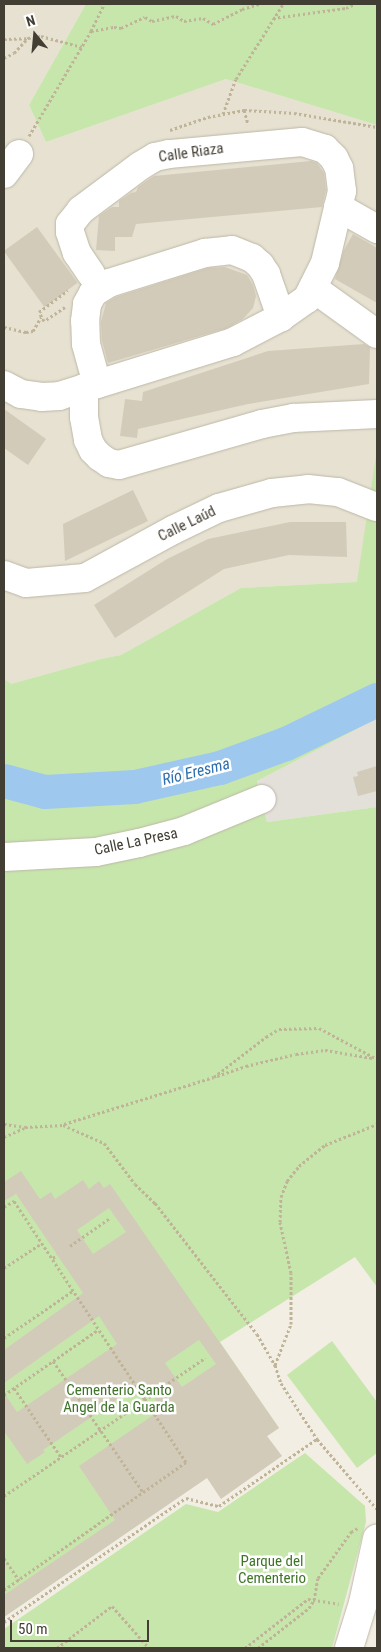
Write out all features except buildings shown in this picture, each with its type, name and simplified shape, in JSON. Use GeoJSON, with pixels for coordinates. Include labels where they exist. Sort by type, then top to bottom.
{"type":"FeatureCollection","features":[{"type":"Feature","properties":{"kind":"street","name":"Calle Riaza"},"geometry":{"type":"LineString","coordinates":[[4,385],[21,394],[42,397],[59,396],[233,342],[281,317],[307,299],[325,263],[342,191],[338,168],[334,158],[325,149],[310,143],[292,141],[155,157],[81,210],[70,224],[70,232],[77,254],[91,274]]}},
{"type":"Feature","properties":{"kind":"street"},"geometry":{"type":"LineString","coordinates":[[338,207],[377,230]]}},
{"type":"Feature","properties":{"kind":"street"},"geometry":{"type":"LineString","coordinates":[[281,317],[266,274],[260,265],[252,258],[232,250],[206,253],[109,283],[94,294],[87,304],[86,312],[86,344],[91,386],[84,417],[88,440],[93,450],[109,464],[119,465],[262,424],[293,418],[377,414]]}},
{"type":"Feature","properties":{"kind":"street"},"geometry":{"type":"LineString","coordinates":[[312,288],[377,334]]}},
{"type":"Feature","properties":{"kind":"street","name":"Calle Laúd"},"geometry":{"type":"LineString","coordinates":[[4,575],[26,583],[86,578],[172,530],[219,508],[272,493],[308,489],[338,492],[376,507]]}},
{"type":"Feature","properties":{"kind":"street","name":"Calle La Presa"},"geometry":{"type":"LineString","coordinates":[[4,857],[96,852],[139,844],[184,831],[262,799]]}},
{"type":"Feature","properties":{"kind":"street"},"geometry":{"type":"LineString","coordinates":[[349,1648],[370,1606],[372,1531]]}},
{"type":"Feature","properties":{"kind":"path"},"geometry":{"type":"LineString","coordinates":[[11,164],[91,31],[104,4]]}},
{"type":"Feature","properties":{"kind":"path"},"geometry":{"type":"LineString","coordinates":[[91,31],[114,27],[121,28],[145,17],[152,21],[176,16],[184,21],[203,18],[213,24],[242,9],[259,4]]}},
{"type":"Feature","properties":{"kind":"path"},"geometry":{"type":"LineString","coordinates":[[223,114],[236,79],[282,5],[275,4]]}},
{"type":"Feature","properties":{"kind":"path"},"geometry":{"type":"LineString","coordinates":[[273,18],[346,8],[355,4]]}},
{"type":"Feature","properties":{"kind":"path"},"geometry":{"type":"LineString","coordinates":[[4,39],[41,36],[82,46]]}},
{"type":"Feature","properties":{"kind":"path"},"geometry":{"type":"LineString","coordinates":[[4,58],[14,53],[28,38]]}},
{"type":"Feature","properties":{"kind":"path"},"geometry":{"type":"LineString","coordinates":[[164,132],[223,114],[244,110],[268,111],[377,127]]}},
{"type":"Feature","properties":{"kind":"path"},"geometry":{"type":"LineString","coordinates":[[70,304],[44,321],[39,312],[91,274]]}},
{"type":"Feature","properties":{"kind":"path"},"geometry":{"type":"LineString","coordinates":[[4,327],[26,332],[33,331],[41,316]]}},
{"type":"Feature","properties":{"kind":"path"},"geometry":{"type":"LineString","coordinates":[[214,1077],[266,1036],[279,1029],[319,1028],[377,1059]]}},
{"type":"Feature","properties":{"kind":"path"},"geometry":{"type":"LineString","coordinates":[[4,1124],[25,1127],[63,1125],[254,1064],[325,1050],[377,1059]]}},
{"type":"Feature","properties":{"kind":"path"},"geometry":{"type":"LineString","coordinates":[[275,1365],[291,1324],[291,1273],[280,1222],[281,1197],[287,1181],[298,1166],[325,1144],[377,1124]]}},
{"type":"Feature","properties":{"kind":"path"},"geometry":{"type":"LineString","coordinates":[[63,1125],[104,1143],[135,1184],[155,1203],[257,1334],[275,1365],[281,1383],[316,1439],[377,1509]]}},
{"type":"Feature","properties":{"kind":"path"},"geometry":{"type":"LineString","coordinates":[[4,1137],[25,1127]]}},
{"type":"Feature","properties":{"kind":"path"},"geometry":{"type":"LineString","coordinates":[[4,1207],[14,1201],[186,1462],[4,1590]]}},
{"type":"Feature","properties":{"kind":"path"},"geometry":{"type":"LineString","coordinates":[[70,1246],[110,1218]]}},
{"type":"Feature","properties":{"kind":"path"},"geometry":{"type":"LineString","coordinates":[[4,1268],[42,1243]]}},
{"type":"Feature","properties":{"kind":"path"},"geometry":{"type":"LineString","coordinates":[[53,1258],[57,1255]]}},
{"type":"Feature","properties":{"kind":"path"},"geometry":{"type":"LineString","coordinates":[[4,1338],[74,1290]]}},
{"type":"Feature","properties":{"kind":"path"},"geometry":{"type":"LineString","coordinates":[[4,1395],[98,1330]]}},
{"type":"Feature","properties":{"kind":"path"},"geometry":{"type":"LineString","coordinates":[[164,1386],[205,1358]]}},
{"type":"Feature","properties":{"kind":"path"},"geometry":{"type":"LineString","coordinates":[[53,1361],[143,1492]]}},
{"type":"Feature","properties":{"kind":"path"},"geometry":{"type":"LineString","coordinates":[[14,1388],[60,1457]]}},
{"type":"Feature","properties":{"kind":"path"},"geometry":{"type":"LineString","coordinates":[[4,1496],[152,1394]]}},
{"type":"Feature","properties":{"kind":"path"},"geometry":{"type":"LineString","coordinates":[[4,1622],[186,1498],[219,1506],[316,1439]]}},
{"type":"Feature","properties":{"kind":"path"},"geometry":{"type":"LineString","coordinates":[[258,1648],[309,1608],[314,1600],[318,1578],[334,1553],[351,1532],[372,1531]]}},
{"type":"Feature","properties":{"kind":"path"},"geometry":{"type":"LineString","coordinates":[[4,1558],[19,1580]]}},
{"type":"Feature","properties":{"kind":"path"},"geometry":{"type":"LineString","coordinates":[[245,1648],[308,1599],[354,1607],[370,1606]]}},
{"type":"Feature","properties":{"kind":"path"},"geometry":{"type":"LineString","coordinates":[[57,1648],[112,1606],[148,1648]]}},
{"type":"Feature","properties":{"kind":"shaded area"},"geometry":{"type":"Polygon","coordinates":[[[4,4],[86,4],[29,105],[46,142],[226,79],[377,125],[377,448],[358,582],[241,588],[121,655],[4,686],[4,4]]]}},
{"type":"Feature","properties":{"kind":"shaded area"},"geometry":{"type":"Polygon","coordinates":[[[377,717],[377,807],[267,822],[257,781],[377,717]]]}},
{"type":"Feature","properties":{"kind":"green space"},"geometry":{"type":"Polygon","coordinates":[[[86,4],[377,4],[377,125],[226,79],[46,142],[29,105],[86,4]]]}},
{"type":"Feature","properties":{"kind":"green space","name":"Cementerio Santo Angel de la Guarda"},"geometry":{"type":"Polygon","coordinates":[[[377,448],[377,717],[257,781],[267,822],[377,807],[377,1287],[355,1257],[220,1342],[279,1428],[4,1617],[4,679],[11,684],[121,655],[241,588],[357,582],[377,448]]]}},
{"type":"Feature","properties":{"kind":"green space"},"geometry":{"type":"Polygon","coordinates":[[[332,1341],[377,1402],[377,1453],[357,1468],[287,1375],[332,1341]]]}},
{"type":"Feature","properties":{"kind":"green space","name":"Parque del Cementerio"},"geometry":{"type":"Polygon","coordinates":[[[305,1453],[365,1506],[366,1522],[332,1648],[4,1648],[4,1629],[186,1504],[218,1512],[305,1453]]]}},
{"type":"Feature","properties":{"kind":"waterway","name":"Río Eresma"},"geometry":{"type":"LineString","coordinates":[[4,781],[45,792],[135,787],[220,768],[286,744],[377,700]]}}]}
